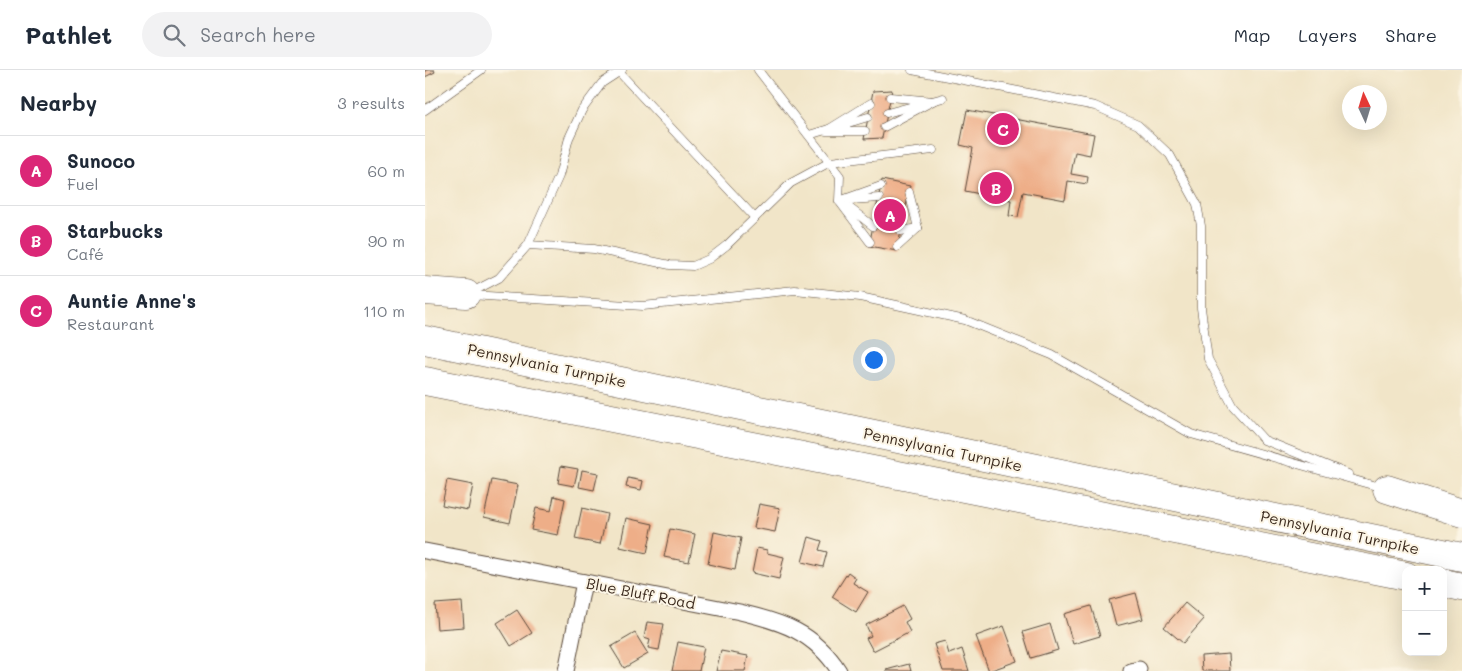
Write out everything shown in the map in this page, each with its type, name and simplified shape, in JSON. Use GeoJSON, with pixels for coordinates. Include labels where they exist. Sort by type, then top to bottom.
{"type":"FeatureCollection","features":[{"type":"Feature","properties":{"kind":"highway"},"geometry":{"type":"LineString","coordinates":[[425,291],[466,294]]}},
{"type":"Feature","properties":{"kind":"highway","name":"Pennsylvania Turnpike"},"geometry":{"type":"LineString","coordinates":[[425,340],[1462,557]]}},
{"type":"Feature","properties":{"kind":"highway","name":"Pennsylvania Turnpike"},"geometry":{"type":"LineString","coordinates":[[425,381],[1402,575]]}},
{"type":"Feature","properties":{"kind":"highway"},"geometry":{"type":"LineString","coordinates":[[1387,489],[1462,513]]}},
{"type":"Feature","properties":{"kind":"highway"},"geometry":{"type":"LineString","coordinates":[[1447,584],[1462,587]]}},
{"type":"Feature","properties":{"kind":"street","name":"Blue Bluff Road"},"geometry":{"type":"LineString","coordinates":[[425,551],[769,619],[796,629],[818,645],[833,661],[839,671]]}},
{"type":"Feature","properties":{"kind":"street"},"geometry":{"type":"LineString","coordinates":[[566,671],[584,582]]}},
{"type":"Feature","properties":{"kind":"lane"},"geometry":{"type":"LineString","coordinates":[[425,110],[481,70]]}},
{"type":"Feature","properties":{"kind":"lane"},"geometry":{"type":"LineString","coordinates":[[758,70],[840,176],[839,201],[870,242]]}},
{"type":"Feature","properties":{"kind":"lane"},"geometry":{"type":"LineString","coordinates":[[912,70],[938,73],[1095,106],[1138,125],[1170,155],[1197,204],[1201,226],[1201,308],[1208,359],[1233,406],[1264,440],[1387,489]]}},
{"type":"Feature","properties":{"kind":"lane"},"geometry":{"type":"LineString","coordinates":[[466,294],[499,278],[528,245],[559,176],[569,138],[582,110],[601,83],[621,71],[755,218]]}},
{"type":"Feature","properties":{"kind":"lane"},"geometry":{"type":"LineString","coordinates":[[890,97],[933,101]]}},
{"type":"Feature","properties":{"kind":"lane"},"geometry":{"type":"LineString","coordinates":[[887,113],[943,98]]}},
{"type":"Feature","properties":{"kind":"lane"},"geometry":{"type":"LineString","coordinates":[[884,127],[933,101]]}},
{"type":"Feature","properties":{"kind":"lane"},"geometry":{"type":"LineString","coordinates":[[825,131],[871,103]]}},
{"type":"Feature","properties":{"kind":"lane"},"geometry":{"type":"LineString","coordinates":[[809,135],[868,117]]}},
{"type":"Feature","properties":{"kind":"lane"},"geometry":{"type":"LineString","coordinates":[[825,131],[865,132]]}},
{"type":"Feature","properties":{"kind":"lane"},"geometry":{"type":"LineString","coordinates":[[528,245],[594,249],[670,265],[693,266],[709,259],[727,245],[791,183],[830,162],[933,150]]}},
{"type":"Feature","properties":{"kind":"lane"},"geometry":{"type":"LineString","coordinates":[[839,201],[881,186]]}},
{"type":"Feature","properties":{"kind":"lane"},"geometry":{"type":"LineString","coordinates":[[909,192],[918,228]]}},
{"type":"Feature","properties":{"kind":"lane"},"geometry":{"type":"LineString","coordinates":[[839,201],[879,198]]}},
{"type":"Feature","properties":{"kind":"lane"},"geometry":{"type":"LineString","coordinates":[[839,201],[873,226]]}},
{"type":"Feature","properties":{"kind":"lane"},"geometry":{"type":"LineString","coordinates":[[906,203],[918,228]]}},
{"type":"Feature","properties":{"kind":"lane"},"geometry":{"type":"LineString","coordinates":[[901,231],[918,228]]}},
{"type":"Feature","properties":{"kind":"lane"},"geometry":{"type":"LineString","coordinates":[[897,247],[918,228]]}},
{"type":"Feature","properties":{"kind":"lane"},"geometry":{"type":"LineString","coordinates":[[466,294],[643,306],[795,290],[860,296],[965,320],[1052,355],[1191,434],[1387,489]]}},
{"type":"Feature","properties":{"kind":"building"},"geometry":{"type":"Polygon","coordinates":[[[425,70],[434,70],[435,72],[425,77],[425,70]]]}},
{"type":"Feature","properties":{"kind":"building"},"geometry":{"type":"Polygon","coordinates":[[[892,90],[882,138],[864,139],[873,91],[892,90]]]}},
{"type":"Feature","properties":{"kind":"building"},"geometry":{"type":"Polygon","coordinates":[[[967,110],[1094,134],[1090,155],[1075,152],[1071,174],[1088,177],[1087,184],[1068,181],[1065,200],[1023,192],[1018,217],[1009,216],[1011,200],[965,191],[973,148],[960,145],[967,110]]]}},
{"type":"Feature","properties":{"kind":"building"},"geometry":{"type":"Polygon","coordinates":[[[882,180],[910,186],[897,251],[869,246],[882,180]]]}},
{"type":"Feature","properties":{"kind":"building"},"geometry":{"type":"Polygon","coordinates":[[[561,466],[578,469],[574,486],[558,483],[561,466]]]}},
{"type":"Feature","properties":{"kind":"building"},"geometry":{"type":"Polygon","coordinates":[[[582,470],[598,473],[594,490],[579,487],[582,470]]]}},
{"type":"Feature","properties":{"kind":"building"},"geometry":{"type":"Polygon","coordinates":[[[628,478],[643,481],[641,490],[626,487],[628,478]]]}},
{"type":"Feature","properties":{"kind":"building"},"geometry":{"type":"Polygon","coordinates":[[[447,480],[473,485],[468,510],[442,505],[447,480]]]}},
{"type":"Feature","properties":{"kind":"building"},"geometry":{"type":"Polygon","coordinates":[[[492,480],[518,485],[510,523],[484,517],[492,480]]]}},
{"type":"Feature","properties":{"kind":"building"},"geometry":{"type":"Polygon","coordinates":[[[554,496],[565,499],[558,535],[531,530],[536,508],[551,511],[554,496]]]}},
{"type":"Feature","properties":{"kind":"building"},"geometry":{"type":"Polygon","coordinates":[[[759,504],[780,508],[775,532],[754,528],[759,504]]]}},
{"type":"Feature","properties":{"kind":"building"},"geometry":{"type":"Polygon","coordinates":[[[582,508],[607,514],[600,544],[575,539],[582,508]]]}},
{"type":"Feature","properties":{"kind":"building"},"geometry":{"type":"Polygon","coordinates":[[[626,518],[653,524],[647,553],[620,547],[626,518]]]}},
{"type":"Feature","properties":{"kind":"building"},"geometry":{"type":"Polygon","coordinates":[[[670,529],[695,534],[689,562],[664,557],[670,529]]]}},
{"type":"Feature","properties":{"kind":"building"},"geometry":{"type":"Polygon","coordinates":[[[714,532],[741,538],[735,570],[708,564],[714,532]]]}},
{"type":"Feature","properties":{"kind":"building"},"geometry":{"type":"Polygon","coordinates":[[[809,537],[822,541],[819,550],[827,552],[823,567],[802,562],[809,537]]]}},
{"type":"Feature","properties":{"kind":"building"},"geometry":{"type":"Polygon","coordinates":[[[757,548],[767,550],[767,553],[784,557],[779,579],[752,573],[757,548]]]}},
{"type":"Feature","properties":{"kind":"building"},"geometry":{"type":"Polygon","coordinates":[[[848,572],[856,578],[853,583],[868,592],[856,612],[832,597],[848,572]]]}},
{"type":"Feature","properties":{"kind":"building"},"geometry":{"type":"Polygon","coordinates":[[[1136,593],[1143,619],[1116,626],[1109,600],[1136,593]]]}},
{"type":"Feature","properties":{"kind":"building"},"geometry":{"type":"Polygon","coordinates":[[[462,602],[464,627],[437,629],[435,604],[462,602]]]}},
{"type":"Feature","properties":{"kind":"building"},"geometry":{"type":"Polygon","coordinates":[[[1185,603],[1204,619],[1183,643],[1164,627],[1185,603]]]}},
{"type":"Feature","properties":{"kind":"building"},"geometry":{"type":"Polygon","coordinates":[[[903,606],[910,619],[905,622],[910,632],[873,651],[866,638],[871,636],[866,625],[903,606]]]}},
{"type":"Feature","properties":{"kind":"building"},"geometry":{"type":"Polygon","coordinates":[[[1091,606],[1100,636],[1073,644],[1064,614],[1091,606]]]}},
{"type":"Feature","properties":{"kind":"building"},"geometry":{"type":"Polygon","coordinates":[[[517,610],[532,633],[511,646],[497,623],[517,610]]]}},
{"type":"Feature","properties":{"kind":"building"},"geometry":{"type":"Polygon","coordinates":[[[647,622],[664,624],[659,650],[648,648],[650,640],[644,638],[647,622]]]}},
{"type":"Feature","properties":{"kind":"building"},"geometry":{"type":"Polygon","coordinates":[[[1050,624],[1058,650],[1031,658],[1023,632],[1050,624]]]}},
{"type":"Feature","properties":{"kind":"building"},"geometry":{"type":"Polygon","coordinates":[[[1004,626],[1017,661],[989,671],[976,636],[1004,626]]]}},
{"type":"Feature","properties":{"kind":"building"},"geometry":{"type":"Polygon","coordinates":[[[635,633],[648,654],[624,668],[611,647],[635,633]]]}},
{"type":"Feature","properties":{"kind":"building"},"geometry":{"type":"Polygon","coordinates":[[[945,641],[949,654],[962,649],[969,671],[943,671],[934,644],[945,641]]]}},
{"type":"Feature","properties":{"kind":"building"},"geometry":{"type":"Polygon","coordinates":[[[678,642],[704,647],[699,671],[672,671],[678,642]]]}},
{"type":"Feature","properties":{"kind":"building"},"geometry":{"type":"Polygon","coordinates":[[[721,651],[748,656],[745,671],[716,671],[721,651]]]}},
{"type":"Feature","properties":{"kind":"building"},"geometry":{"type":"Polygon","coordinates":[[[1229,654],[1230,671],[1202,671],[1201,656],[1229,654]]]}},
{"type":"Feature","properties":{"kind":"building"},"geometry":{"type":"Polygon","coordinates":[[[909,664],[911,671],[886,671],[886,670],[909,664]]]}},
{"type":"Feature","properties":{"kind":"place","name":"Auntie Anne's"},"geometry":{"type":"Point","coordinates":[1003,129]}},
{"type":"Feature","properties":{"kind":"place","name":"Starbucks"},"geometry":{"type":"Point","coordinates":[996,188]}},
{"type":"Feature","properties":{"kind":"place","name":"Sunoco"},"geometry":{"type":"Point","coordinates":[890,215]}}]}
